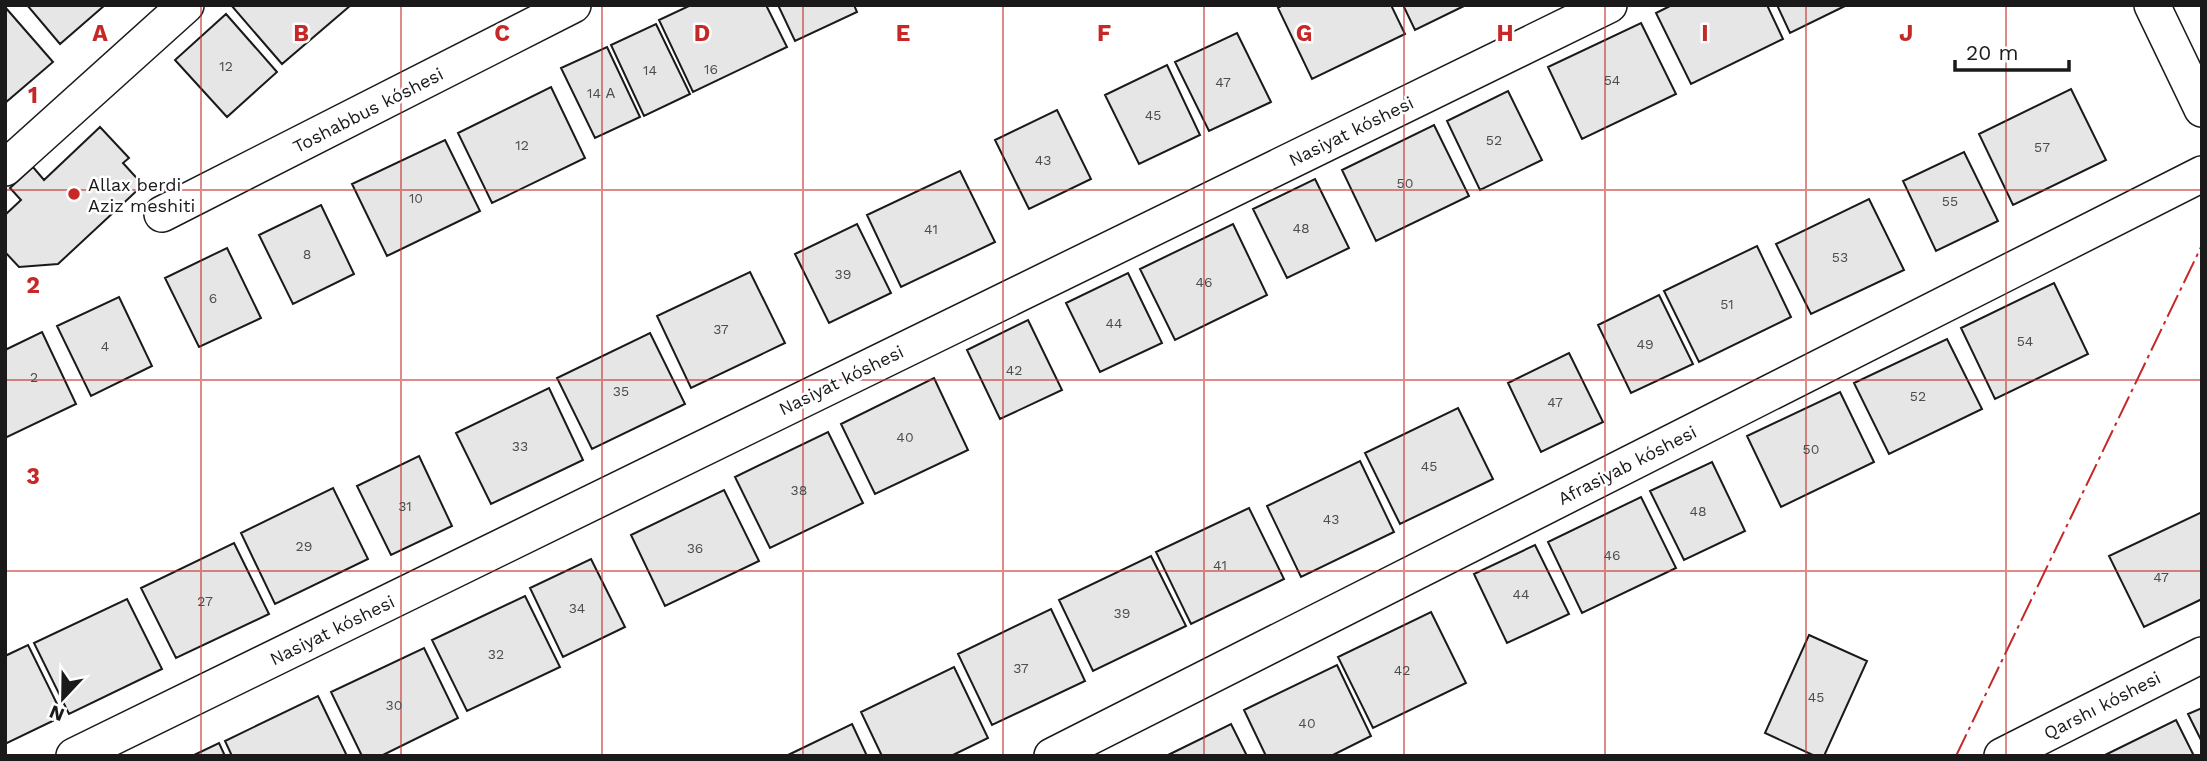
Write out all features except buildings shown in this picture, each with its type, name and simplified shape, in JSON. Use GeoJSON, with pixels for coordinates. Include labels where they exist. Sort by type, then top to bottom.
{"type":"FeatureCollection","features":[{"type":"Feature","properties":{"kind":"street"},"geometry":{"type":"LineString","coordinates":[[5,168],[186,5]]}},
{"type":"Feature","properties":{"kind":"street","name":"Toshabbus kóshesi"},"geometry":{"type":"LineString","coordinates":[[162,214],[573,5]]}},
{"type":"Feature","properties":{"kind":"street","name":"Nasiyat kóshesi"},"geometry":{"type":"LineString","coordinates":[[74,756],[1609,5]]}},
{"type":"Feature","properties":{"kind":"street"},"geometry":{"type":"LineString","coordinates":[[2152,5],[2202,109]]}},
{"type":"Feature","properties":{"kind":"street","name":"Afrasiyab kóshesi"},"geometry":{"type":"LineString","coordinates":[[1052,756],[2202,174]]}},
{"type":"Feature","properties":{"kind":"street","name":"Qarshı kóshesi"},"geometry":{"type":"LineString","coordinates":[[2002,756],[2202,655]]}},
{"type":"Feature","properties":{"kind":"power"},"geometry":{"type":"LineString","coordinates":[[1956,756],[2202,245]]}},
{"type":"Feature","properties":{"kind":"place","name":"Allax berdi Aziz meshiti"},"geometry":{"type":"Point","coordinates":[74,194]}}]}
